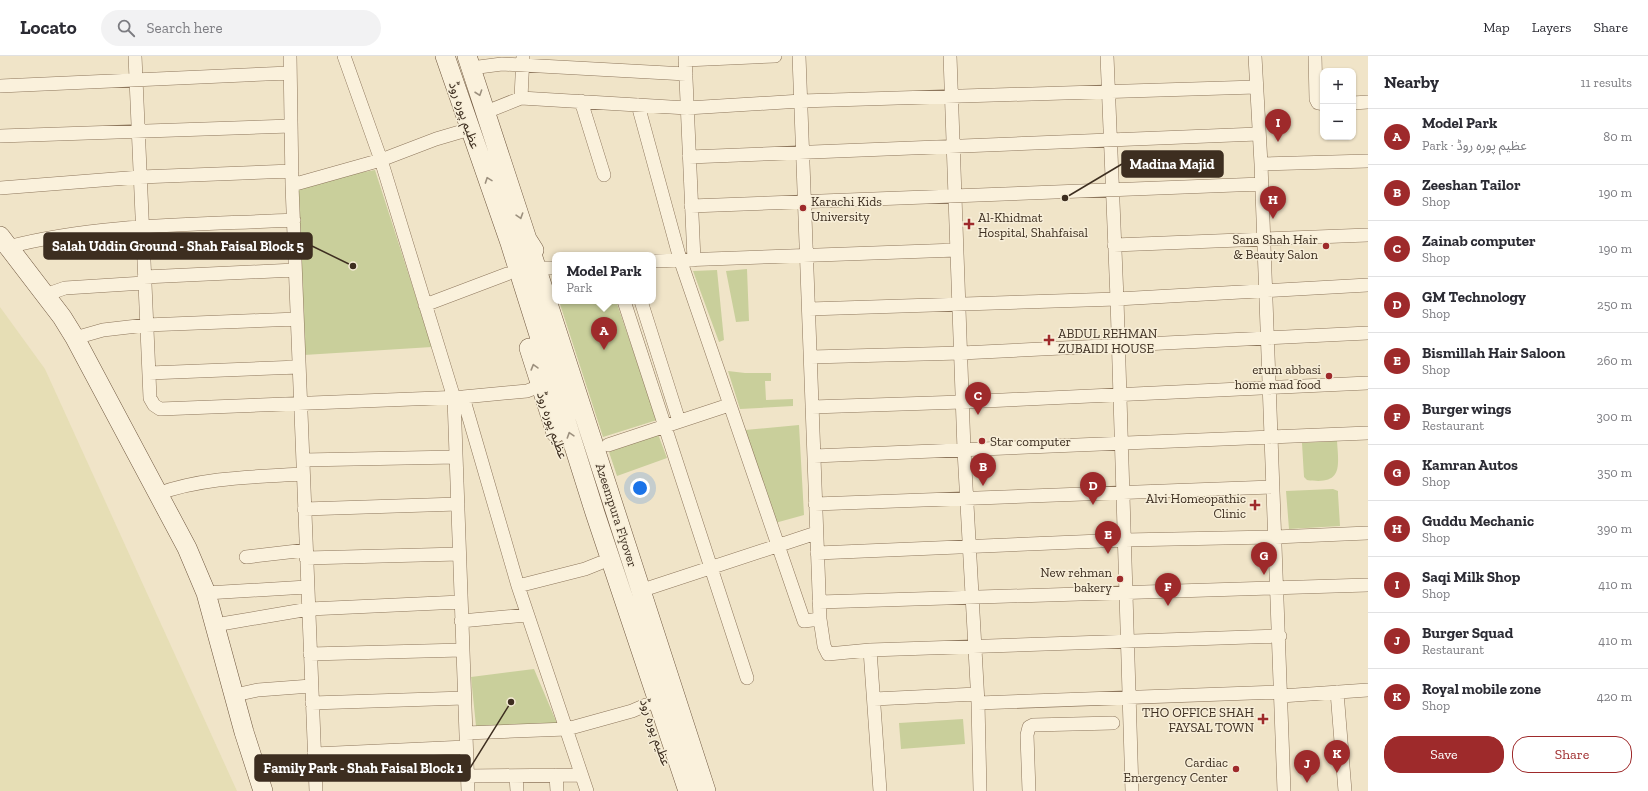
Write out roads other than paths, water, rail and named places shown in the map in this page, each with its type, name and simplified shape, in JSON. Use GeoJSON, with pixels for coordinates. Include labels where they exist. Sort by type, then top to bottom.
{"type":"FeatureCollection","features":[{"type":"Feature","properties":{"kind":"main road","name":"عظیم پورہ روڈ"},"geometry":{"type":"LineString","coordinates":[[445,56],[470,129],[519,241],[547,272],[552,290]]}},
{"type":"Feature","properties":{"kind":"main road","name":"عظیم پورہ روڈ"},"geometry":{"type":"LineString","coordinates":[[469,62],[486,112],[519,241],[514,279],[540,386],[676,791]]}},
{"type":"Feature","properties":{"kind":"main road"},"geometry":{"type":"LineString","coordinates":[[4,242],[45,295],[75,338],[187,548],[206,593],[244,732],[263,791]]}},
{"type":"Feature","properties":{"kind":"main road","name":"Azeempura Flyover"},"geometry":{"type":"LineString","coordinates":[[547,272],[552,288]]}},
{"type":"Feature","properties":{"kind":"main road","name":"Azeempura Flyover"},"geometry":{"type":"LineString","coordinates":[[514,279],[595,513],[688,791]]}},
{"type":"Feature","properties":{"kind":"main road","name":"عظیم پورہ روڈ"},"geometry":{"type":"LineString","coordinates":[[556,304],[717,791]]}},
{"type":"Feature","properties":{"kind":"main road","name":"Azeempura Flyover"},"geometry":{"type":"LineString","coordinates":[[557,304],[706,791]]}},
{"type":"Feature","properties":{"kind":"street"},"geometry":{"type":"LineString","coordinates":[[135,56],[146,325],[150,398],[154,405],[160,409],[459,398],[528,391],[540,386]]}},
{"type":"Feature","properties":{"kind":"street"},"geometry":{"type":"LineString","coordinates":[[290,56],[295,270],[316,791]]}},
{"type":"Feature","properties":{"kind":"street"},"geometry":{"type":"LineString","coordinates":[[344,56],[381,160],[425,304],[459,398],[527,615],[587,791]]}},
{"type":"Feature","properties":{"kind":"street"},"geometry":{"type":"LineString","coordinates":[[694,260],[685,58],[775,56]]}},
{"type":"Feature","properties":{"kind":"street"},"geometry":{"type":"LineString","coordinates":[[799,56],[819,602],[824,646],[828,654],[870,650],[975,648],[1280,636]]}},
{"type":"Feature","properties":{"kind":"street"},"geometry":{"type":"LineString","coordinates":[[950,56],[962,402],[966,500],[978,698],[980,791]]}},
{"type":"Feature","properties":{"kind":"street"},"geometry":{"type":"LineString","coordinates":[[1107,56],[1111,190],[1119,346],[1132,791]]}},
{"type":"Feature","properties":{"kind":"street"},"geometry":{"type":"LineString","coordinates":[[1255,56],[1258,134],[1262,184],[1263,240],[1280,636],[1284,791]]}},
{"type":"Feature","properties":{"kind":"street"},"geometry":{"type":"LineString","coordinates":[[1315,56],[1316,99],[1318,103],[1320,103]]}},
{"type":"Feature","properties":{"kind":"street"},"geometry":{"type":"LineString","coordinates":[[469,62],[502,64],[523,61],[686,74]]}},
{"type":"Feature","properties":{"kind":"street"},"geometry":{"type":"LineString","coordinates":[[521,98],[523,61]]}},
{"type":"Feature","properties":{"kind":"street"},"geometry":{"type":"LineString","coordinates":[[0,86],[290,73]]}},
{"type":"Feature","properties":{"kind":"street"},"geometry":{"type":"LineString","coordinates":[[486,112],[521,98],[687,108],[1108,90],[1256,87]]}},
{"type":"Feature","properties":{"kind":"street"},"geometry":{"type":"LineString","coordinates":[[581,101],[604,175]]}},
{"type":"Feature","properties":{"kind":"street"},"geometry":{"type":"LineString","coordinates":[[1356,103],[1368,102]]}},
{"type":"Feature","properties":{"kind":"street"},"geometry":{"type":"LineString","coordinates":[[638,105],[680,259],[776,545],[804,621],[820,619]]}},
{"type":"Feature","properties":{"kind":"street"},"geometry":{"type":"LineString","coordinates":[[0,136],[291,126]]}},
{"type":"Feature","properties":{"kind":"street"},"geometry":{"type":"LineString","coordinates":[[292,185],[381,160],[436,139],[470,129]]}},
{"type":"Feature","properties":{"kind":"street"},"geometry":{"type":"LineString","coordinates":[[689,157],[1258,134]]}},
{"type":"Feature","properties":{"kind":"street"},"geometry":{"type":"LineString","coordinates":[[1261,164],[1368,161]]}},
{"type":"Feature","properties":{"kind":"street"},"geometry":{"type":"LineString","coordinates":[[0,188],[140,177],[292,171]]}},
{"type":"Feature","properties":{"kind":"street"},"geometry":{"type":"LineString","coordinates":[[691,206],[805,200],[955,197],[1262,184]]}},
{"type":"Feature","properties":{"kind":"street"},"geometry":{"type":"LineString","coordinates":[[4,242],[142,227],[294,220]]}},
{"type":"Feature","properties":{"kind":"street"},"geometry":{"type":"LineString","coordinates":[[1114,245],[1368,235]]}},
{"type":"Feature","properties":{"kind":"street"},"geometry":{"type":"LineString","coordinates":[[656,260],[694,260],[957,250]]}},
{"type":"Feature","properties":{"kind":"street"},"geometry":{"type":"LineString","coordinates":[[45,295],[65,288],[144,280],[295,270]]}},
{"type":"Feature","properties":{"kind":"street"},"geometry":{"type":"LineString","coordinates":[[425,304],[514,279]]}},
{"type":"Feature","properties":{"kind":"street"},"geometry":{"type":"LineString","coordinates":[[809,309],[959,306],[1368,285]]}},
{"type":"Feature","properties":{"kind":"street"},"geometry":{"type":"LineString","coordinates":[[625,304],[709,568],[746,678]]}},
{"type":"Feature","properties":{"kind":"street"},"geometry":{"type":"LineString","coordinates":[[642,304],[679,421]]}},
{"type":"Feature","properties":{"kind":"street"},"geometry":{"type":"LineString","coordinates":[[75,338],[103,330],[146,325],[297,319]]}},
{"type":"Feature","properties":{"kind":"street"},"geometry":{"type":"LineString","coordinates":[[811,357],[1119,346],[1368,333]]}},
{"type":"Feature","properties":{"kind":"street"},"geometry":{"type":"LineString","coordinates":[[149,373],[299,367]]}},
{"type":"Feature","properties":{"kind":"street"},"geometry":{"type":"LineString","coordinates":[[812,407],[962,402],[1368,383]]}},
{"type":"Feature","properties":{"kind":"street"},"geometry":{"type":"LineString","coordinates":[[459,398],[456,457],[468,791]]}},
{"type":"Feature","properties":{"kind":"street"},"geometry":{"type":"LineString","coordinates":[[608,445],[729,405]]}},
{"type":"Feature","properties":{"kind":"street"},"geometry":{"type":"LineString","coordinates":[[814,456],[1368,434]]}},
{"type":"Feature","properties":{"kind":"street"},"geometry":{"type":"LineString","coordinates":[[302,460],[456,457]]}},
{"type":"Feature","properties":{"kind":"street"},"geometry":{"type":"LineString","coordinates":[[157,494],[181,485],[216,480],[303,474]]}},
{"type":"Feature","properties":{"kind":"street"},"geometry":{"type":"LineString","coordinates":[[815,504],[966,500],[1273,487]]}},
{"type":"Feature","properties":{"kind":"street"},"geometry":{"type":"LineString","coordinates":[[304,509],[458,504]]}},
{"type":"Feature","properties":{"kind":"street"},"geometry":{"type":"LineString","coordinates":[[649,588],[816,533]]}},
{"type":"Feature","properties":{"kind":"street"},"geometry":{"type":"LineString","coordinates":[[817,553],[969,548],[1125,540],[1275,537],[1368,533]]}},
{"type":"Feature","properties":{"kind":"street"},"geometry":{"type":"LineString","coordinates":[[246,557],[306,554],[459,554]]}},
{"type":"Feature","properties":{"kind":"street"},"geometry":{"type":"LineString","coordinates":[[518,586],[585,569],[600,563]]}},
{"type":"Feature","properties":{"kind":"street"},"geometry":{"type":"LineString","coordinates":[[819,602],[1368,585]]}},
{"type":"Feature","properties":{"kind":"street"},"geometry":{"type":"LineString","coordinates":[[206,593],[307,586]]}},
{"type":"Feature","properties":{"kind":"street"},"geometry":{"type":"LineString","coordinates":[[215,625],[309,609],[461,602]]}},
{"type":"Feature","properties":{"kind":"street"},"geometry":{"type":"LineString","coordinates":[[461,621],[527,615]]}},
{"type":"Feature","properties":{"kind":"street"},"geometry":{"type":"LineString","coordinates":[[310,654],[462,650]]}},
{"type":"Feature","properties":{"kind":"street"},"geometry":{"type":"LineString","coordinates":[[870,650],[880,791]]}},
{"type":"Feature","properties":{"kind":"street"},"geometry":{"type":"LineString","coordinates":[[235,695],[258,690],[311,686]]}},
{"type":"Feature","properties":{"kind":"street"},"geometry":{"type":"LineString","coordinates":[[874,699],[1281,694],[1368,690]]}},
{"type":"Feature","properties":{"kind":"street"},"geometry":{"type":"LineString","coordinates":[[1337,692],[1345,791]]}},
{"type":"Feature","properties":{"kind":"street"},"geometry":{"type":"LineString","coordinates":[[312,703],[464,698]]}},
{"type":"Feature","properties":{"kind":"street"},"geometry":{"type":"LineString","coordinates":[[466,733],[567,729],[632,711],[646,705]]}},
{"type":"Feature","properties":{"kind":"street"},"geometry":{"type":"LineString","coordinates":[[1029,791],[1026,735],[1029,727],[1113,723]]}},
{"type":"Feature","properties":{"kind":"street"},"geometry":{"type":"LineString","coordinates":[[314,754],[466,747]]}},
{"type":"Feature","properties":{"kind":"street"},"geometry":{"type":"LineString","coordinates":[[556,775],[557,791]]}},
{"type":"Feature","properties":{"kind":"street"},"geometry":{"type":"LineString","coordinates":[[467,776],[582,775]]}},
{"type":"Feature","properties":{"kind":"street"},"geometry":{"type":"LineString","coordinates":[[516,776],[517,791]]}},
{"type":"Feature","properties":{"kind":"place","name":"Saqi Milk Shop"},"geometry":{"type":"Point","coordinates":[1278,142]}},
{"type":"Feature","properties":{"kind":"place","name":"Madina Majid"},"geometry":{"type":"Point","coordinates":[1065,198]}},
{"type":"Feature","properties":{"kind":"place","name":"Karachi Kids University"},"geometry":{"type":"Point","coordinates":[803,208]}},
{"type":"Feature","properties":{"kind":"place","name":"Guddu Mechanic"},"geometry":{"type":"Point","coordinates":[1273,219]}},
{"type":"Feature","properties":{"kind":"place","name":"Al-Khidmat Hospital, Shahfaisal"},"geometry":{"type":"Point","coordinates":[969,224]}},
{"type":"Feature","properties":{"kind":"place","name":"Sana Shah Hair & Beauty Salon"},"geometry":{"type":"Point","coordinates":[1326,246]}},
{"type":"Feature","properties":{"kind":"place","name":"Salah Uddin Ground - Shah Faisal Block 5"},"geometry":{"type":"Point","coordinates":[353,266]}},
{"type":"Feature","properties":{"kind":"place","name":"ABDUL REHMAN ZUBAIDI HOUSE"},"geometry":{"type":"Point","coordinates":[1049,340]}},
{"type":"Feature","properties":{"kind":"place","name":"Model Park"},"geometry":{"type":"Point","coordinates":[604,350]}},
{"type":"Feature","properties":{"kind":"place","name":"erum abbasi home mad food"},"geometry":{"type":"Point","coordinates":[1329,376]}},
{"type":"Feature","properties":{"kind":"place","name":"Zainab computer"},"geometry":{"type":"Point","coordinates":[978,415]}},
{"type":"Feature","properties":{"kind":"place","name":"Star computer"},"geometry":{"type":"Point","coordinates":[982,441]}},
{"type":"Feature","properties":{"kind":"place","name":"Zeeshan Tailor"},"geometry":{"type":"Point","coordinates":[983,486]}},
{"type":"Feature","properties":{"kind":"place","name":"GM Technology"},"geometry":{"type":"Point","coordinates":[1093,505]}},
{"type":"Feature","properties":{"kind":"place","name":"Alvi Homeopathic Clinic"},"geometry":{"type":"Point","coordinates":[1255,505]}},
{"type":"Feature","properties":{"kind":"place","name":"Bismillah Hair Saloon"},"geometry":{"type":"Point","coordinates":[1108,554]}},
{"type":"Feature","properties":{"kind":"place","name":"Kamran Autos"},"geometry":{"type":"Point","coordinates":[1264,575]}},
{"type":"Feature","properties":{"kind":"place","name":"New rehman bakery"},"geometry":{"type":"Point","coordinates":[1120,579]}},
{"type":"Feature","properties":{"kind":"place","name":"Burger wings"},"geometry":{"type":"Point","coordinates":[1168,606]}},
{"type":"Feature","properties":{"kind":"place","name":"Family Park - Shah Faisal Block 1"},"geometry":{"type":"Point","coordinates":[511,702]}},
{"type":"Feature","properties":{"kind":"place","name":"THO OFFICE SHAH FAYSAL TOWN"},"geometry":{"type":"Point","coordinates":[1263,719]}},
{"type":"Feature","properties":{"kind":"place","name":"Cardiac Emergency Center"},"geometry":{"type":"Point","coordinates":[1236,769]}},
{"type":"Feature","properties":{"kind":"place","name":"Royal mobile zone"},"geometry":{"type":"Point","coordinates":[1337,773]}},
{"type":"Feature","properties":{"kind":"place","name":"Burger Squad"},"geometry":{"type":"Point","coordinates":[1307,783]}}]}
